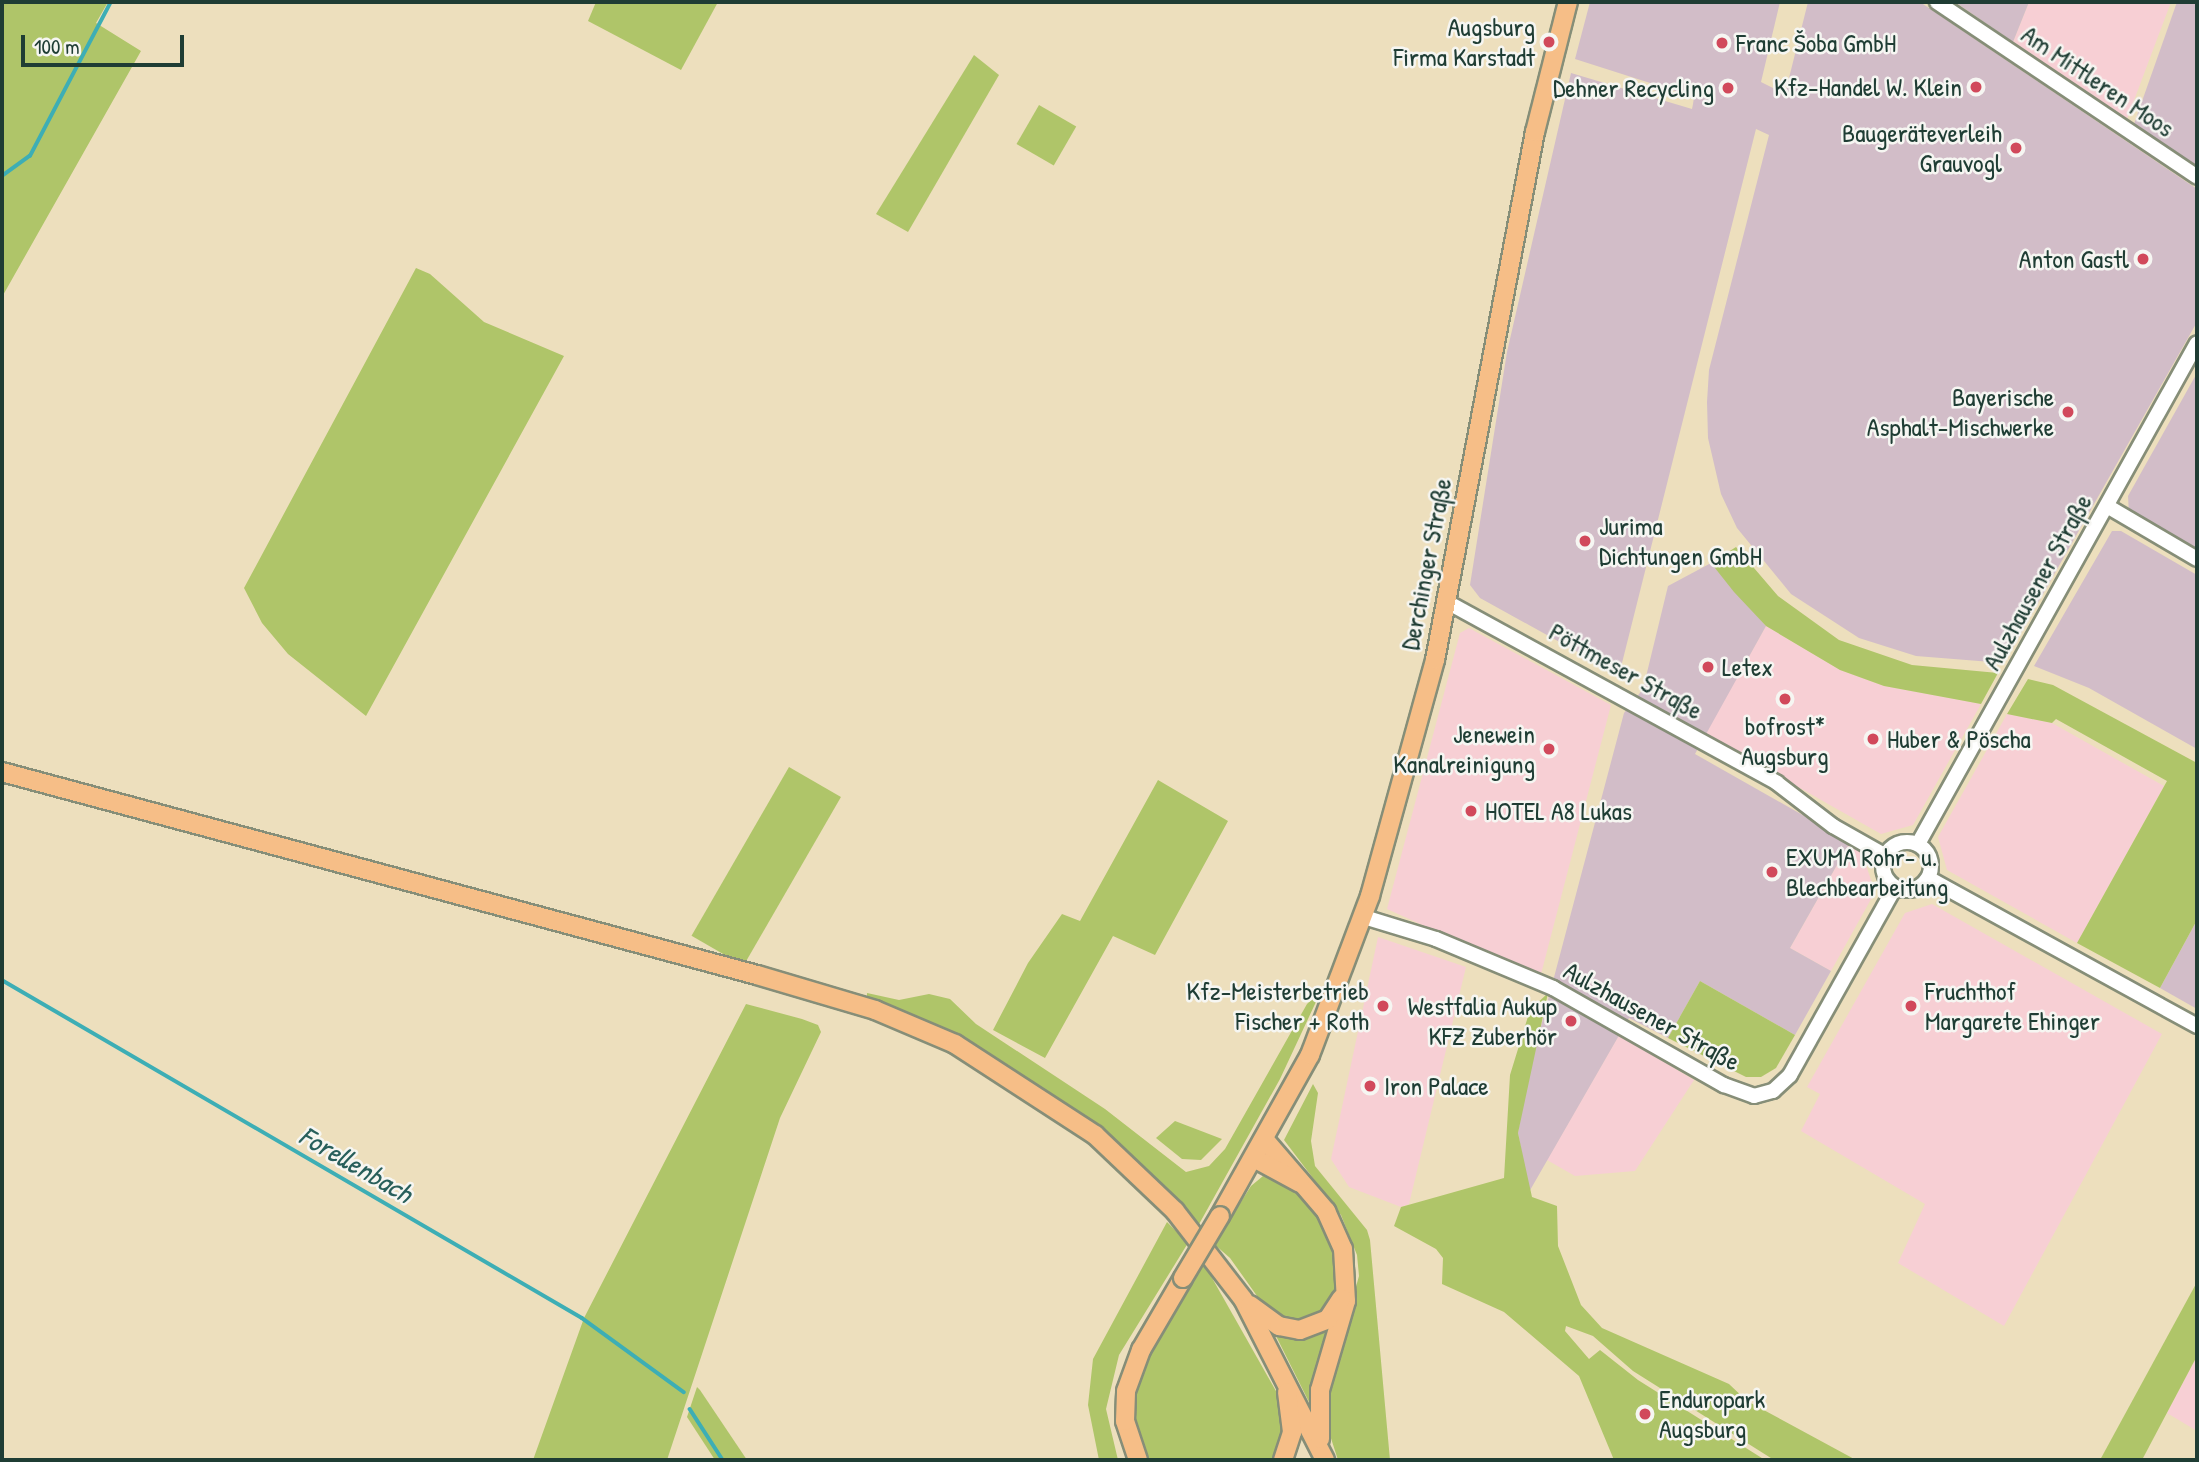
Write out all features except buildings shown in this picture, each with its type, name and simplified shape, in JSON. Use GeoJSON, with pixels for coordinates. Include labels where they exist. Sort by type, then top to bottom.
{"type":"FeatureCollection","features":[{"type":"Feature","properties":{"kind":"main road","name":"Derchinger Straße"},"geometry":{"type":"LineString","coordinates":[[1138,1460],[1125,1421],[1129,1377],[1277,1119],[1325,1022],[1364,917],[1429,684],[1447,602],[1535,132],[1568,2]]}},
{"type":"Feature","properties":{"kind":"main road"},"geometry":{"type":"LineString","coordinates":[[2,772],[875,1010],[955,1044],[1095,1135],[1175,1211],[1243,1299],[1323,1453]]}},
{"type":"Feature","properties":{"kind":"main road"},"geometry":{"type":"LineString","coordinates":[[1265,1140],[1307,1187],[1336,1230],[1343,1249],[1346,1289],[1343,1314],[1320,1390],[1323,1453]]}},
{"type":"Feature","properties":{"kind":"main road"},"geometry":{"type":"LineString","coordinates":[[1254,1158],[1307,1187]]}},
{"type":"Feature","properties":{"kind":"main road"},"geometry":{"type":"LineString","coordinates":[[1243,1299],[1279,1326],[1300,1329],[1328,1319],[1346,1289]]}},
{"type":"Feature","properties":{"kind":"main road"},"geometry":{"type":"LineString","coordinates":[[1283,1372],[1292,1421],[1283,1460]]}},
{"type":"Feature","properties":{"kind":"street","name":"Am Mittleren Moos"},"geometry":{"type":"LineString","coordinates":[[1937,2],[2197,177]]}},
{"type":"Feature","properties":{"kind":"street","name":"Aulzhausener Straße"},"geometry":{"type":"LineString","coordinates":[[1918,844],[2197,343]]}},
{"type":"Feature","properties":{"kind":"street"},"geometry":{"type":"LineString","coordinates":[[2107,506],[2197,559]]}},
{"type":"Feature","properties":{"kind":"street","name":"Pöttmeser Straße"},"geometry":{"type":"LineString","coordinates":[[1447,602],[1777,783],[1833,826],[1884,855]]}},
{"type":"Feature","properties":{"kind":"street"},"geometry":{"type":"LineString","coordinates":[[1899,843],[1918,844],[1929,855],[1928,878],[1917,888],[1895,887],[1885,877],[1884,855],[1899,843]]}},
{"type":"Feature","properties":{"kind":"street"},"geometry":{"type":"LineString","coordinates":[[1928,878],[2197,1026]]}},
{"type":"Feature","properties":{"kind":"street","name":"Aulzhausener Straße"},"geometry":{"type":"LineString","coordinates":[[1364,917],[1436,939],[1552,988],[1724,1085],[1754,1096],[1773,1091],[1790,1075],[1895,887]]}},
{"type":"Feature","properties":{"kind":"shaded area"},"geometry":{"type":"Polygon","coordinates":[[[1590,2],[1780,2],[1761,82],[1785,94],[1808,2],[1920,2],[2197,189],[2197,322],[2004,663],[1916,656],[1859,638],[1791,594],[1737,528],[1721,494],[1708,438],[1709,370],[1769,135],[1756,129],[1619,675],[1480,598],[1470,585],[1507,352],[1571,73],[1692,109],[1694,97],[1575,59],[1590,2]]]}},
{"type":"Feature","properties":{"kind":"shaded area"},"geometry":{"type":"Polygon","coordinates":[[[1955,2],[2029,2],[2013,42],[1955,2]]]}},
{"type":"Feature","properties":{"kind":"shaded area"},"geometry":{"type":"Polygon","coordinates":[[[2029,2],[2171,2],[2127,119],[2013,42],[2029,2]]]}},
{"type":"Feature","properties":{"kind":"shaded area"},"geometry":{"type":"Polygon","coordinates":[[[2177,2],[2197,2],[2197,167],[2134,124],[2177,2]]]}},
{"type":"Feature","properties":{"kind":"shaded area"},"geometry":{"type":"Polygon","coordinates":[[[2197,373],[2197,553],[2129,513],[2128,496],[2197,373]]]}},
{"type":"Feature","properties":{"kind":"shaded area"},"geometry":{"type":"Polygon","coordinates":[[[2112,531],[2121,531],[2197,575],[2197,749],[2089,688],[2034,666],[2112,531]]]}},
{"type":"Feature","properties":{"kind":"shaded area"},"geometry":{"type":"Polygon","coordinates":[[[1711,563],[1766,626],[1695,754],[1850,842],[1790,948],[1831,971],[1795,1035],[1700,981],[1668,1038],[1629,1018],[1529,1192],[1518,1133],[1526,1083],[1624,713],[1643,689],[1668,586],[1711,563]]]}},
{"type":"Feature","properties":{"kind":"shaded area"},"geometry":{"type":"Polygon","coordinates":[[[1766,626],[1840,670],[1884,686],[1981,704],[1913,825],[1881,834],[1705,734],[1766,626]]]}},
{"type":"Feature","properties":{"kind":"shaded area"},"geometry":{"type":"Polygon","coordinates":[[[1469,628],[1611,705],[1540,978],[1387,909],[1460,633],[1469,628]]]}},
{"type":"Feature","properties":{"kind":"shaded area"},"geometry":{"type":"Polygon","coordinates":[[[2007,714],[2052,723],[2164,786],[2077,943],[1947,870],[1938,837],[2007,714]]]}},
{"type":"Feature","properties":{"kind":"shaded area"},"geometry":{"type":"Polygon","coordinates":[[[1850,842],[1868,852],[1865,862],[1875,892],[1831,971],[1790,948],[1850,842]]]}},
{"type":"Feature","properties":{"kind":"shaded area"},"geometry":{"type":"Polygon","coordinates":[[[1932,904],[2162,1034],[2004,1326],[1898,1263],[1925,1204],[1801,1131],[1820,1094],[1807,1087],[1905,913],[1932,904]]]}},
{"type":"Feature","properties":{"kind":"shaded area"},"geometry":{"type":"Polygon","coordinates":[[[2197,920],[2197,1009],[2160,988],[2197,920]]]}},
{"type":"Feature","properties":{"kind":"shaded area"},"geometry":{"type":"Polygon","coordinates":[[[1378,937],[1466,967],[1409,1204],[1401,1207],[1349,1187],[1331,1159],[1378,937]]]}},
{"type":"Feature","properties":{"kind":"shaded area"},"geometry":{"type":"Polygon","coordinates":[[[1619,1035],[1694,1080],[1635,1171],[1575,1176],[1547,1160],[1619,1035]]]}},
{"type":"Feature","properties":{"kind":"shaded area"},"geometry":{"type":"Polygon","coordinates":[[[2197,1356],[2197,1431],[2167,1413],[2197,1356]]]}},
{"type":"Feature","properties":{"kind":"green space"},"geometry":{"type":"Polygon","coordinates":[[[2,2],[108,2],[96,23],[141,51],[2,297],[2,2]]]}},
{"type":"Feature","properties":{"kind":"green space"},"geometry":{"type":"Polygon","coordinates":[[[596,2],[718,2],[681,70],[588,21],[596,2]]]}},
{"type":"Feature","properties":{"kind":"green space"},"geometry":{"type":"Polygon","coordinates":[[[974,55],[999,75],[908,232],[876,214],[974,55]]]}},
{"type":"Feature","properties":{"kind":"green space"},"geometry":{"type":"Polygon","coordinates":[[[1039,105],[1076,127],[1054,165],[1016,144],[1039,105]]]}},
{"type":"Feature","properties":{"kind":"green space"},"geometry":{"type":"Polygon","coordinates":[[[416,268],[430,274],[484,322],[564,356],[366,716],[288,654],[262,623],[244,588],[416,268]]]}},
{"type":"Feature","properties":{"kind":"green space"},"geometry":{"type":"Polygon","coordinates":[[[1736,547],[1778,596],[1839,640],[1912,665],[1998,673],[1981,704],[1884,686],[1840,670],[1766,626],[1711,563],[1736,547]]]}},
{"type":"Feature","properties":{"kind":"green space"},"geometry":{"type":"Polygon","coordinates":[[[2028,679],[2053,685],[2197,763],[2197,920],[2160,988],[2077,943],[2167,781],[2056,719],[2052,723],[2007,714],[2028,679]]]}},
{"type":"Feature","properties":{"kind":"green space"},"geometry":{"type":"Polygon","coordinates":[[[789,767],[841,797],[743,966],[692,936],[789,767]]]}},
{"type":"Feature","properties":{"kind":"green space"},"geometry":{"type":"Polygon","coordinates":[[[1158,780],[1228,821],[1155,955],[1113,936],[1045,1058],[993,1030],[1028,963],[1062,914],[1080,921],[1158,780]]]}},
{"type":"Feature","properties":{"kind":"green space"},"geometry":{"type":"Polygon","coordinates":[[[1700,981],[1795,1035],[1776,1068],[1761,1077],[1746,1077],[1668,1038],[1700,981]]]}},
{"type":"Feature","properties":{"kind":"green space"},"geometry":{"type":"Polygon","coordinates":[[[1322,989],[1280,1079],[1198,1226],[1128,1152],[1064,1102],[960,1038],[867,999],[867,993],[899,1000],[929,994],[950,999],[976,1024],[1105,1109],[1186,1172],[1209,1166],[1225,1149],[1307,1004],[1322,989]]]}},
{"type":"Feature","properties":{"kind":"green space"},"geometry":{"type":"Polygon","coordinates":[[[1548,993],[1518,1133],[1532,1197],[1557,1206],[1558,1246],[1581,1305],[1602,1328],[1729,1384],[1747,1401],[1856,1460],[1774,1460],[1633,1371],[1593,1336],[1566,1326],[1565,1331],[1589,1359],[1600,1350],[1638,1380],[1765,1460],[1614,1460],[1579,1376],[1504,1312],[1442,1284],[1443,1258],[1436,1249],[1394,1226],[1401,1207],[1504,1178],[1510,1075],[1530,1010],[1548,993]]]}},
{"type":"Feature","properties":{"kind":"green space"},"geometry":{"type":"Polygon","coordinates":[[[746,1004],[802,1019],[818,1025],[821,1032],[780,1118],[667,1460],[533,1460],[584,1318],[746,1004]]]}},
{"type":"Feature","properties":{"kind":"green space"},"geometry":{"type":"Polygon","coordinates":[[[1313,1084],[1318,1093],[1311,1141],[1315,1166],[1367,1230],[1370,1240],[1390,1460],[1338,1460],[1327,1426],[1325,1396],[1359,1276],[1357,1255],[1341,1215],[1284,1140],[1313,1084]]]}},
{"type":"Feature","properties":{"kind":"green space"},"geometry":{"type":"Polygon","coordinates":[[[1175,1121],[1222,1139],[1201,1160],[1182,1159],[1156,1138],[1175,1121]]]}},
{"type":"Feature","properties":{"kind":"green space"},"geometry":{"type":"Polygon","coordinates":[[[1263,1176],[1276,1178],[1300,1193],[1316,1211],[1336,1252],[1337,1290],[1318,1319],[1292,1323],[1267,1310],[1230,1258],[1214,1244],[1251,1186],[1263,1176]]]}},
{"type":"Feature","properties":{"kind":"green space"},"geometry":{"type":"Polygon","coordinates":[[[1167,1222],[1188,1243],[1119,1355],[1106,1409],[1118,1460],[1099,1460],[1088,1405],[1093,1359],[1167,1222]]]}},
{"type":"Feature","properties":{"kind":"green space"},"geometry":{"type":"Polygon","coordinates":[[[1203,1262],[1281,1400],[1284,1431],[1272,1460],[1148,1460],[1141,1448],[1132,1414],[1134,1391],[1148,1354],[1203,1262]]]}},
{"type":"Feature","properties":{"kind":"green space"},"geometry":{"type":"Polygon","coordinates":[[[2197,1282],[2197,1356],[2142,1460],[2100,1460],[2197,1282]]]}},
{"type":"Feature","properties":{"kind":"green space"},"geometry":{"type":"Polygon","coordinates":[[[1336,1320],[1313,1410],[1274,1332],[1297,1338],[1311,1336],[1336,1320]]]}},
{"type":"Feature","properties":{"kind":"green space"},"geometry":{"type":"Polygon","coordinates":[[[697,1387],[747,1460],[715,1460],[687,1417],[697,1387]]]}},
{"type":"Feature","properties":{"kind":"waterway"},"geometry":{"type":"LineString","coordinates":[[2,176],[30,156],[111,2]]}},
{"type":"Feature","properties":{"kind":"waterway","name":"Forellenbach"},"geometry":{"type":"LineString","coordinates":[[2,980],[582,1318],[684,1392]]}},
{"type":"Feature","properties":{"kind":"waterway","name":"Forellenbach"},"geometry":{"type":"LineString","coordinates":[[690,1409],[723,1460]]}},
{"type":"Feature","properties":{"kind":"place","name":"Augsburg Firma Karstadt"},"geometry":{"type":"Point","coordinates":[1549,42]}},
{"type":"Feature","properties":{"kind":"place","name":"Franc Šoba GmbH"},"geometry":{"type":"Point","coordinates":[1722,43]}},
{"type":"Feature","properties":{"kind":"place","name":"Kfz-Handel W. Klein"},"geometry":{"type":"Point","coordinates":[1976,87]}},
{"type":"Feature","properties":{"kind":"place","name":"Dehner Recycling"},"geometry":{"type":"Point","coordinates":[1728,88]}},
{"type":"Feature","properties":{"kind":"place","name":"Baugeräteverleih Grauvogl"},"geometry":{"type":"Point","coordinates":[2016,148]}},
{"type":"Feature","properties":{"kind":"place","name":"Anton Gastl"},"geometry":{"type":"Point","coordinates":[2143,259]}},
{"type":"Feature","properties":{"kind":"place","name":"Bayerische Asphalt-Mischwerke"},"geometry":{"type":"Point","coordinates":[2068,412]}},
{"type":"Feature","properties":{"kind":"place","name":"Jurima Dichtungen GmbH"},"geometry":{"type":"Point","coordinates":[1585,541]}},
{"type":"Feature","properties":{"kind":"place","name":"Letex"},"geometry":{"type":"Point","coordinates":[1708,667]}},
{"type":"Feature","properties":{"kind":"place","name":"bofrost* Augsburg"},"geometry":{"type":"Point","coordinates":[1785,699]}},
{"type":"Feature","properties":{"kind":"place","name":"Huber & Pöscha"},"geometry":{"type":"Point","coordinates":[1873,739]}},
{"type":"Feature","properties":{"kind":"place","name":"Jenewein Kanalreinigung"},"geometry":{"type":"Point","coordinates":[1549,749]}},
{"type":"Feature","properties":{"kind":"place","name":"HOTEL A8 Lukas"},"geometry":{"type":"Point","coordinates":[1471,811]}},
{"type":"Feature","properties":{"kind":"place","name":"EXUMA Rohr- u. Blechbearbeitung"},"geometry":{"type":"Point","coordinates":[1772,872]}},
{"type":"Feature","properties":{"kind":"place","name":"Kfz-Meisterbetrieb Fischer + Roth"},"geometry":{"type":"Point","coordinates":[1383,1006]}},
{"type":"Feature","properties":{"kind":"place","name":"Fruchthof Margarete Ehinger"},"geometry":{"type":"Point","coordinates":[1911,1006]}},
{"type":"Feature","properties":{"kind":"place","name":"Westfalia Aukup KFZ Zuberhör"},"geometry":{"type":"Point","coordinates":[1571,1021]}},
{"type":"Feature","properties":{"kind":"place","name":"Iron Palace"},"geometry":{"type":"Point","coordinates":[1370,1086]}},
{"type":"Feature","properties":{"kind":"place","name":"Enduropark Augsburg"},"geometry":{"type":"Point","coordinates":[1645,1414]}}]}
